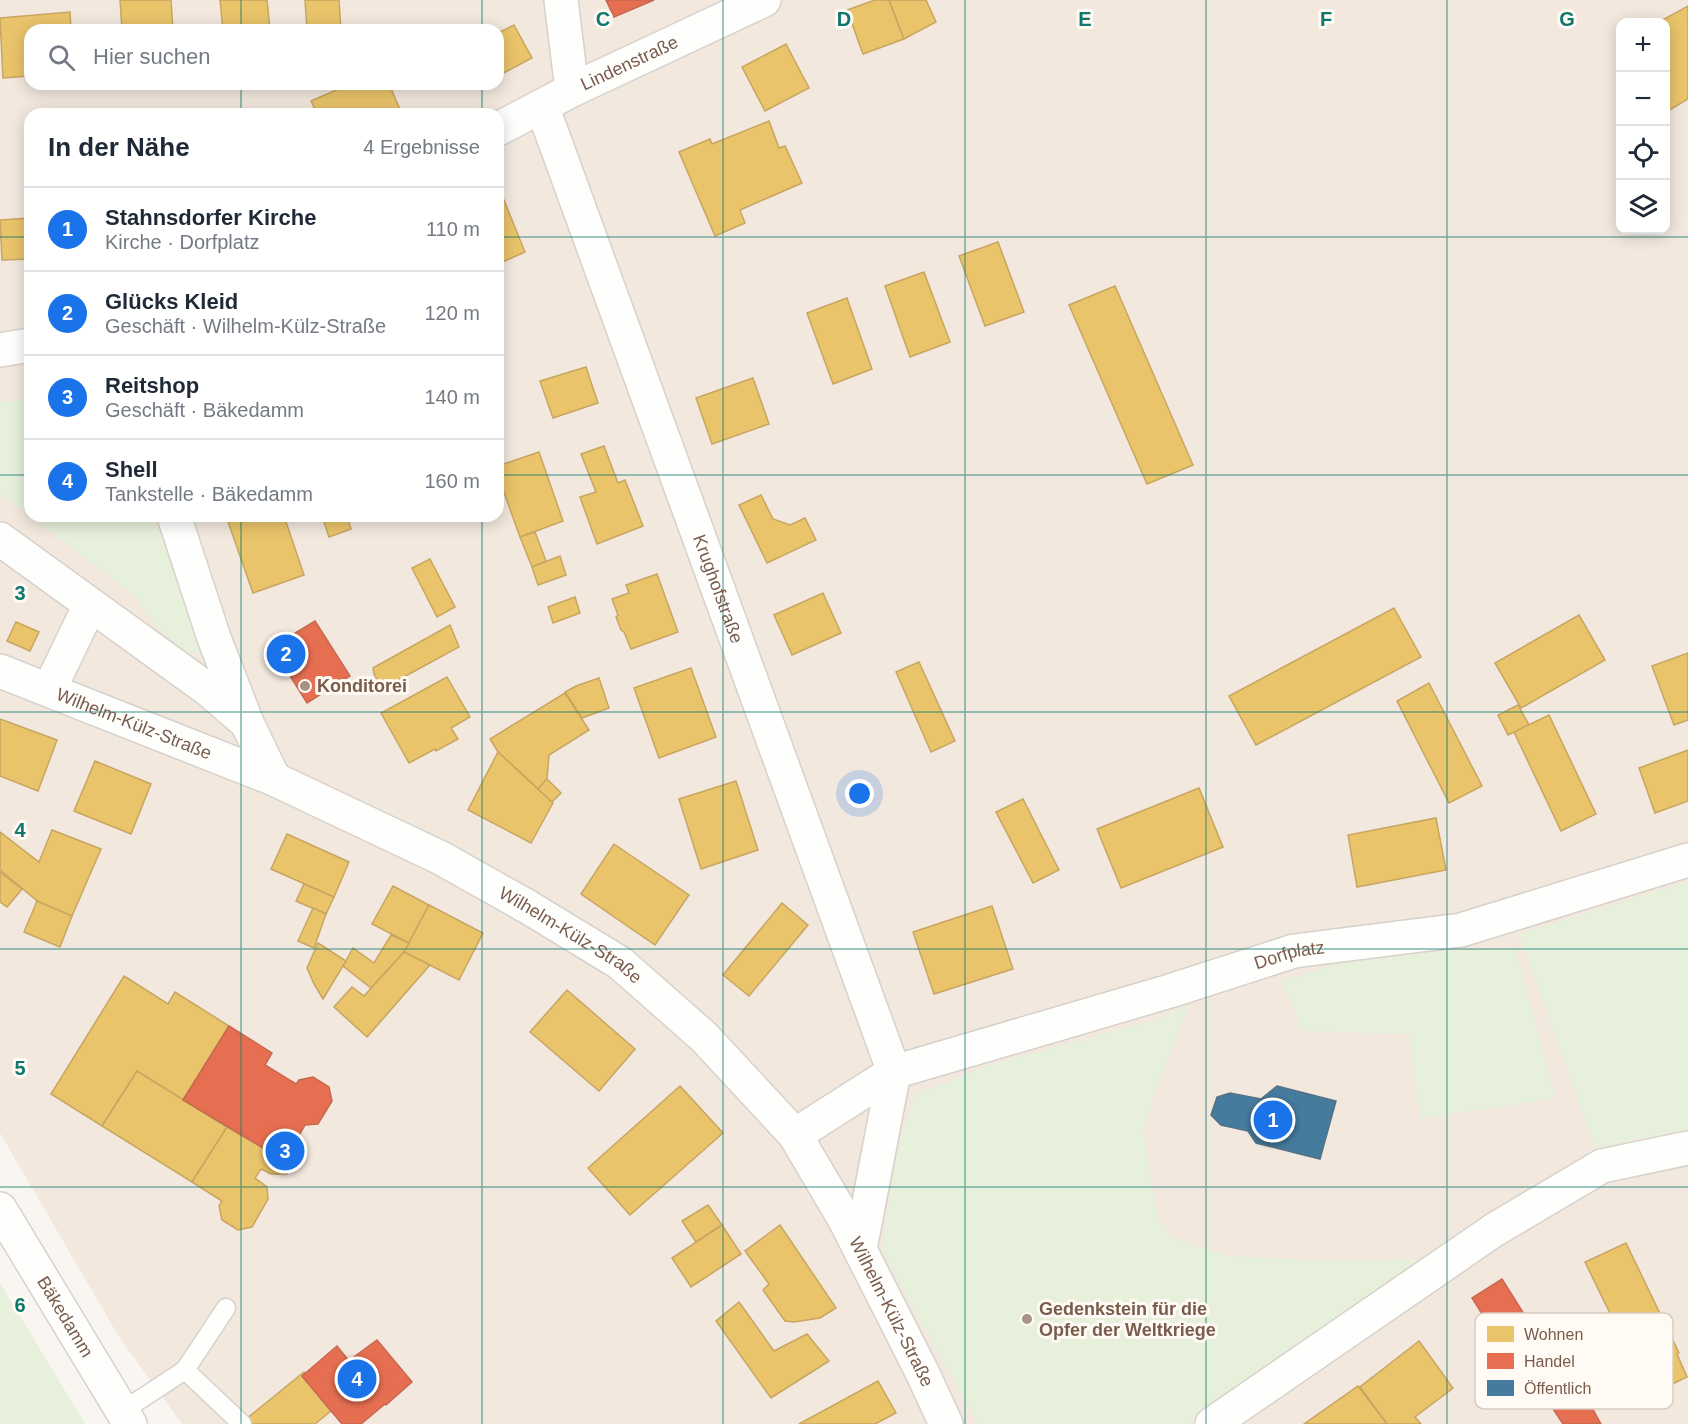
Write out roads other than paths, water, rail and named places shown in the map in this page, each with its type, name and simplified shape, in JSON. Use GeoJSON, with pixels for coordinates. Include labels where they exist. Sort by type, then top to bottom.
{"type":"FeatureCollection","features":[{"type":"Feature","properties":{"kind":"street"},"geometry":{"type":"LineString","coordinates":[[561,0],[572,90]]}},
{"type":"Feature","properties":{"kind":"street","name":"Lindenstraße"},"geometry":{"type":"LineString","coordinates":[[504,126],[572,90],[764,0]]}},
{"type":"Feature","properties":{"kind":"street","name":"Krughofstraße"},"geometry":{"type":"LineString","coordinates":[[542,106],[894,1072]]}},
{"type":"Feature","properties":{"kind":"street"},"geometry":{"type":"LineString","coordinates":[[0,350],[24,346]]}},
{"type":"Feature","properties":{"kind":"street"},"geometry":{"type":"LineString","coordinates":[[176,522],[214,638],[247,723],[274,779]]}},
{"type":"Feature","properties":{"kind":"street"},"geometry":{"type":"LineString","coordinates":[[0,539],[210,691],[247,723]]}},
{"type":"Feature","properties":{"kind":"street"},"geometry":{"type":"LineString","coordinates":[[49,690],[90,605]]}},
{"type":"Feature","properties":{"kind":"street","name":"Wilhelm-Külz-Straße"},"geometry":{"type":"LineString","coordinates":[[0,671],[274,779],[441,858],[620,963],[704,1037],[795,1134],[844,1218],[946,1424]]}},
{"type":"Feature","properties":{"kind":"street","name":"Dorfplatz"},"geometry":{"type":"LineString","coordinates":[[795,1134],[894,1072],[1170,991],[1294,951],[1461,930],[1688,860]]}},
{"type":"Feature","properties":{"kind":"street"},"geometry":{"type":"LineString","coordinates":[[860,1249],[894,1072]]}},
{"type":"Feature","properties":{"kind":"street"},"geometry":{"type":"LineString","coordinates":[[1212,1424],[1494,1230],[1602,1166],[1688,1148]]}},
{"type":"Feature","properties":{"kind":"street","name":"Bäkedamm"},"geometry":{"type":"LineString","coordinates":[[0,1209],[125,1418]]}},
{"type":"Feature","properties":{"kind":"lane"},"geometry":{"type":"LineString","coordinates":[[125,1418],[185,1370],[226,1308]]}},
{"type":"Feature","properties":{"kind":"lane"},"geometry":{"type":"LineString","coordinates":[[185,1370],[242,1424]]}},
{"type":"Feature","properties":{"kind":"place","name":"Glücks Kleid"},"geometry":{"type":"Point","coordinates":[286,654]}},
{"type":"Feature","properties":{"kind":"place","name":"Konditorei"},"geometry":{"type":"Point","coordinates":[305,686]}},
{"type":"Feature","properties":{"kind":"place","name":"Stahnsdorfer Kirche"},"geometry":{"type":"Point","coordinates":[1273,1120]}},
{"type":"Feature","properties":{"kind":"place","name":"Reitshop"},"geometry":{"type":"Point","coordinates":[285,1151]}},
{"type":"Feature","properties":{"kind":"place","name":"Gedenkstein für die Opfer der Weltkriege"},"geometry":{"type":"Point","coordinates":[1027,1319]}},
{"type":"Feature","properties":{"kind":"place","name":"Shell"},"geometry":{"type":"Point","coordinates":[357,1379]}}]}
